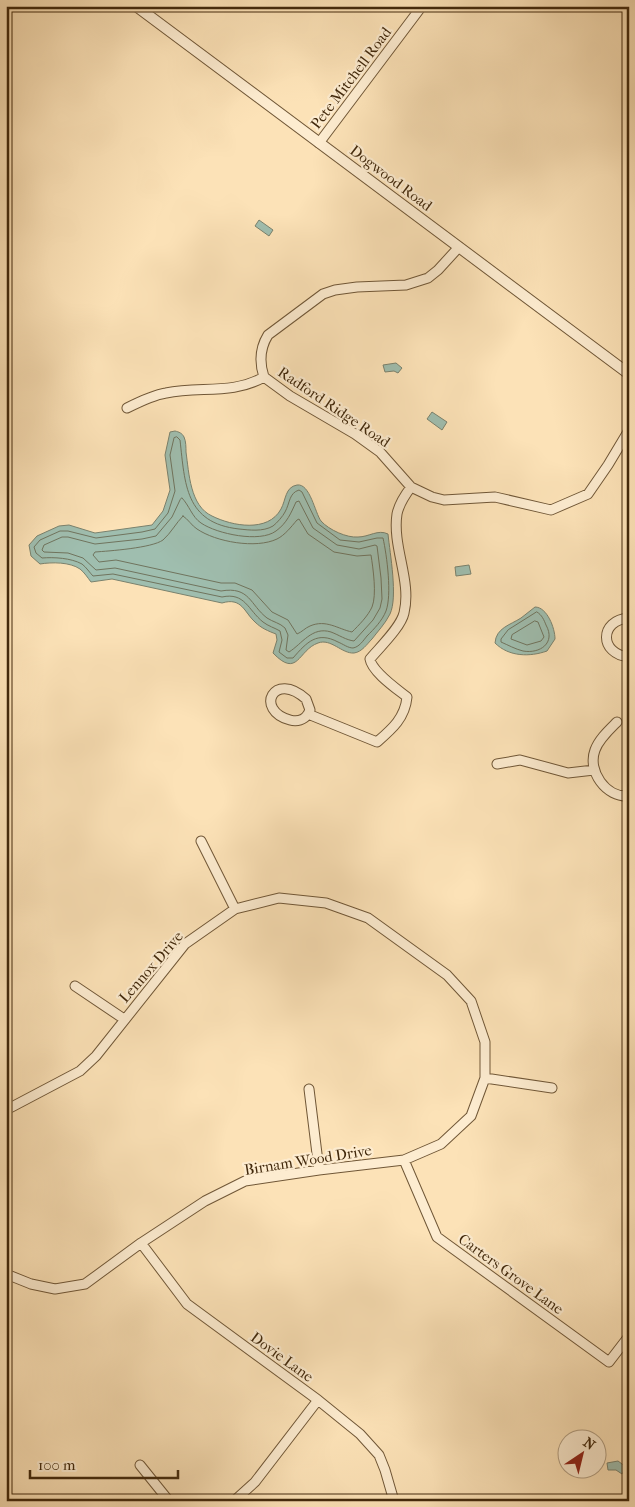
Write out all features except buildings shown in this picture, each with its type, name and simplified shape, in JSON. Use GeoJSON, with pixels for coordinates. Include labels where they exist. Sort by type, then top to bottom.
{"type":"FeatureCollection","features":[{"type":"Feature","properties":{"kind":"street","name":"Dogwood Road"},"geometry":{"type":"LineString","coordinates":[[136,6],[629,374]]}},
{"type":"Feature","properties":{"kind":"street","name":"Pete Mitchell Road"},"geometry":{"type":"LineString","coordinates":[[319,143],[422,6]]}},
{"type":"Feature","properties":{"kind":"street","name":"Radford Ridge Road"},"geometry":{"type":"LineString","coordinates":[[459,247],[438,270],[420,282],[406,285],[358,287],[335,290],[323,294],[268,335],[263,343],[260,357],[264,377],[290,396],[355,434],[380,452],[411,487],[432,497],[444,500],[495,498],[551,510],[588,494],[629,430]]}},
{"type":"Feature","properties":{"kind":"street"},"geometry":{"type":"LineString","coordinates":[[127,408],[165,393],[233,388],[244,386],[264,377]]}},
{"type":"Feature","properties":{"kind":"street"},"geometry":{"type":"LineString","coordinates":[[308,714],[377,742],[387,734],[402,716],[407,698],[375,670],[370,659],[404,615],[405,593],[397,514],[400,503],[411,487]]}},
{"type":"Feature","properties":{"kind":"street"},"geometry":{"type":"LineString","coordinates":[[629,618],[616,620],[611,626],[606,639],[608,646],[613,652],[618,656],[629,658]]}},
{"type":"Feature","properties":{"kind":"street"},"geometry":{"type":"LineString","coordinates":[[290,688],[298,692],[306,699],[310,710],[308,714],[305,718],[295,721],[279,715],[270,704],[273,692],[277,689],[290,688]]}},
{"type":"Feature","properties":{"kind":"street"},"geometry":{"type":"LineString","coordinates":[[617,722],[602,738],[595,749],[593,757],[594,770],[598,779],[612,792],[629,796]]}},
{"type":"Feature","properties":{"kind":"street"},"geometry":{"type":"LineString","coordinates":[[497,764],[520,760],[568,773],[594,770]]}},
{"type":"Feature","properties":{"kind":"street"},"geometry":{"type":"LineString","coordinates":[[201,841],[235,909]]}},
{"type":"Feature","properties":{"kind":"street","name":"Lennox Drive"},"geometry":{"type":"LineString","coordinates":[[6,1110],[80,1071],[96,1056],[185,944],[235,909],[279,898],[326,903],[368,918],[447,975],[471,1001],[485,1042],[485,1078]]}},
{"type":"Feature","properties":{"kind":"street"},"geometry":{"type":"LineString","coordinates":[[75,986],[124,1019]]}},
{"type":"Feature","properties":{"kind":"street"},"geometry":{"type":"LineString","coordinates":[[485,1078],[552,1088]]}},
{"type":"Feature","properties":{"kind":"street","name":"Birnam Wood Drive"},"geometry":{"type":"LineString","coordinates":[[6,1274],[31,1284],[55,1289],[86,1284],[141,1243],[204,1201],[245,1181],[404,1160],[441,1144],[471,1116],[485,1078]]}},
{"type":"Feature","properties":{"kind":"street"},"geometry":{"type":"LineString","coordinates":[[310,1089],[319,1170]]}},
{"type":"Feature","properties":{"kind":"street","name":"Carters Grove Lane"},"geometry":{"type":"LineString","coordinates":[[404,1160],[437,1237],[609,1362],[629,1336]]}},
{"type":"Feature","properties":{"kind":"street","name":"Dovie Lane"},"geometry":{"type":"LineString","coordinates":[[141,1243],[187,1304],[318,1400],[360,1434],[379,1455],[394,1501]]}},
{"type":"Feature","properties":{"kind":"street"},"geometry":{"type":"LineString","coordinates":[[234,1501],[254,1482],[318,1400]]}},
{"type":"Feature","properties":{"kind":"street"},"geometry":{"type":"LineString","coordinates":[[140,1465],[169,1501]]}},
{"type":"Feature","properties":{"kind":"water"},"geometry":{"type":"Polygon","coordinates":[[[259,220],[273,230],[269,236],[255,226],[259,220]]]}},
{"type":"Feature","properties":{"kind":"water"},"geometry":{"type":"Polygon","coordinates":[[[396,363],[402,368],[398,373],[394,371],[385,372],[383,365],[396,363]]]}},
{"type":"Feature","properties":{"kind":"water"},"geometry":{"type":"Polygon","coordinates":[[[432,412],[447,422],[442,430],[427,419],[432,412]]]}},
{"type":"Feature","properties":{"kind":"water"},"geometry":{"type":"Polygon","coordinates":[[[175,431],[185,439],[190,479],[199,505],[220,520],[239,525],[268,522],[281,509],[290,488],[297,485],[302,486],[309,493],[321,521],[333,530],[354,537],[381,532],[388,534],[393,575],[392,607],[384,624],[362,649],[350,653],[332,644],[323,642],[311,647],[293,663],[288,663],[273,653],[277,640],[276,634],[257,624],[242,606],[234,602],[222,603],[112,579],[91,582],[76,567],[61,563],[40,564],[31,556],[29,545],[37,536],[59,526],[69,525],[95,533],[152,525],[163,511],[170,490],[165,455],[170,432],[175,431]]]}},
{"type":"Feature","properties":{"kind":"water"},"geometry":{"type":"Polygon","coordinates":[[[469,565],[471,574],[456,576],[455,567],[469,565]]]}},
{"type":"Feature","properties":{"kind":"water"},"geometry":{"type":"Polygon","coordinates":[[[535,607],[547,614],[554,629],[555,639],[547,651],[527,655],[513,653],[495,643],[501,630],[535,607]]]}},
{"type":"Feature","properties":{"kind":"water"},"geometry":{"type":"Polygon","coordinates":[[[618,1461],[626,1467],[622,1474],[616,1470],[608,1470],[608,1463],[618,1461]]]}}]}
